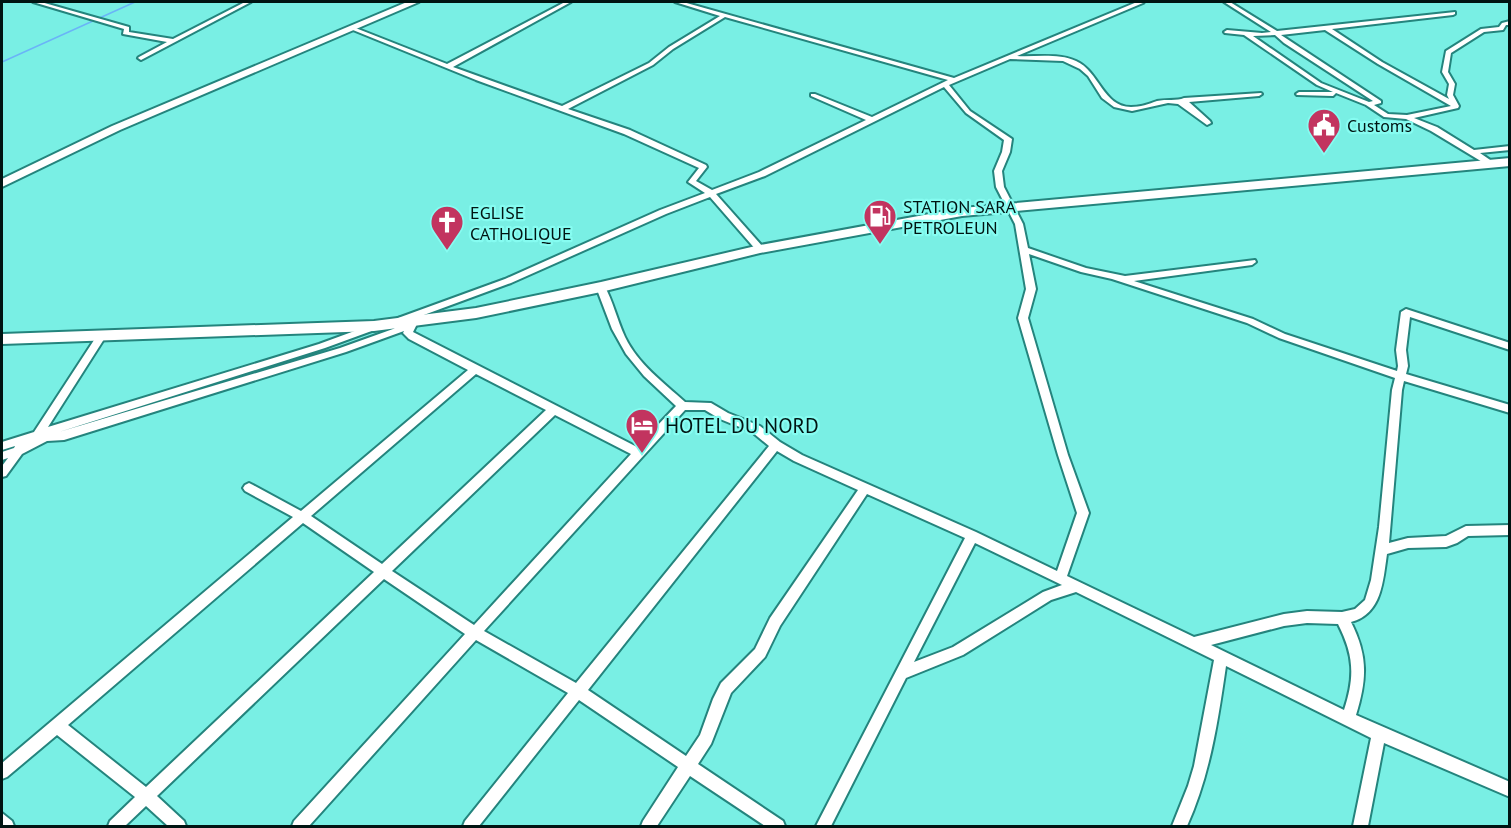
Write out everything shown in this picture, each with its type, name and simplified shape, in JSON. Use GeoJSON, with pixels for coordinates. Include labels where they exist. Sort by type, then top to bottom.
{"type":"FeatureCollection","features":[{"type":"Feature","properties":{"kind":"highway"},"geometry":{"type":"LineString","coordinates":[[2,183],[79,145],[414,2]]}},
{"type":"Feature","properties":{"kind":"highway"},"geometry":{"type":"LineString","coordinates":[[2,339],[374,326],[413,322],[476,313],[601,287],[760,249],[951,214],[1011,206],[1509,162]]}},
{"type":"Feature","properties":{"kind":"street"},"geometry":{"type":"LineString","coordinates":[[36,2],[127,28],[126,33],[174,40]]}},
{"type":"Feature","properties":{"kind":"street"},"geometry":{"type":"LineString","coordinates":[[141,58],[248,2]]}},
{"type":"Feature","properties":{"kind":"street"},"geometry":{"type":"LineString","coordinates":[[447,67],[568,2]]}},
{"type":"Feature","properties":{"kind":"street"},"geometry":{"type":"LineString","coordinates":[[678,2],[950,82],[968,112],[1008,139],[1006,152],[998,171],[1000,187],[1018,224],[1031,289],[1023,318],[1063,456],[1083,513],[1060,579]]}},
{"type":"Feature","properties":{"kind":"street"},"geometry":{"type":"LineString","coordinates":[[389,324],[508,281],[663,212],[783,164],[870,119],[950,82],[1141,2]]}},
{"type":"Feature","properties":{"kind":"street"},"geometry":{"type":"LineString","coordinates":[[1227,2],[1248,18],[1276,34],[1283,42],[1293,45],[1379,102],[1368,104]]}},
{"type":"Feature","properties":{"kind":"street"},"geometry":{"type":"LineString","coordinates":[[1227,32],[1247,35],[1276,34],[1453,13]]}},
{"type":"Feature","properties":{"kind":"street"},"geometry":{"type":"LineString","coordinates":[[562,109],[651,64],[671,48],[725,15]]}},
{"type":"Feature","properties":{"kind":"street"},"geometry":{"type":"LineString","coordinates":[[1456,107],[1449,95],[1452,84],[1445,72],[1448,52],[1479,32],[1501,29],[1504,24],[1509,23]]}},
{"type":"Feature","properties":{"kind":"street"},"geometry":{"type":"LineString","coordinates":[[351,28],[447,67],[636,136],[703,167],[692,182],[711,193],[760,249]]}},
{"type":"Feature","properties":{"kind":"street"},"geometry":{"type":"LineString","coordinates":[[1327,28],[1380,63],[1456,107]]}},
{"type":"Feature","properties":{"kind":"street"},"geometry":{"type":"LineString","coordinates":[[1247,35],[1318,84],[1368,104],[1386,116],[1407,117],[1456,107]]}},
{"type":"Feature","properties":{"kind":"street"},"geometry":{"type":"LineString","coordinates":[[1009,58],[1058,58],[1074,63],[1089,74],[1097,88],[1114,105],[1128,109],[1174,101],[1190,108]]}},
{"type":"Feature","properties":{"kind":"street"},"geometry":{"type":"LineString","coordinates":[[1299,94],[1326,93],[1357,99]]}},
{"type":"Feature","properties":{"kind":"street"},"geometry":{"type":"LineString","coordinates":[[1207,123],[1190,108],[1185,100],[1259,94]]}},
{"type":"Feature","properties":{"kind":"street"},"geometry":{"type":"LineString","coordinates":[[813,95],[870,119]]}},
{"type":"Feature","properties":{"kind":"street"},"geometry":{"type":"LineString","coordinates":[[1407,117],[1434,129],[1492,164]]}},
{"type":"Feature","properties":{"kind":"street"},"geometry":{"type":"LineString","coordinates":[[1473,152],[1509,148]]}},
{"type":"Feature","properties":{"kind":"street"},"geometry":{"type":"LineString","coordinates":[[1023,249],[1250,321],[1282,336],[1400,376],[1509,409]]}},
{"type":"Feature","properties":{"kind":"street"},"geometry":{"type":"LineString","coordinates":[[1116,278],[1132,279],[1252,262]]}},
{"type":"Feature","properties":{"kind":"street"},"geometry":{"type":"LineString","coordinates":[[601,287],[616,327],[629,352],[641,367],[682,406],[707,406],[724,416],[756,429],[776,445],[972,536],[1221,659],[1379,734],[1509,790]]}},
{"type":"Feature","properties":{"kind":"street"},"geometry":{"type":"LineString","coordinates":[[1192,644],[1284,620],[1307,617],[1342,618],[1359,614],[1370,603],[1377,580],[1381,550],[1406,312],[1509,347]]}},
{"type":"Feature","properties":{"kind":"street"},"geometry":{"type":"LineString","coordinates":[[413,322],[408,333],[412,337],[639,453]]}},
{"type":"Feature","properties":{"kind":"street"},"geometry":{"type":"LineString","coordinates":[[2,446],[20,445],[45,437],[64,436],[343,350],[396,331],[413,322]]}},
{"type":"Feature","properties":{"kind":"street"},"geometry":{"type":"LineString","coordinates":[[2,456],[38,435],[322,346],[374,326]]}},
{"type":"Feature","properties":{"kind":"street"},"geometry":{"type":"LineString","coordinates":[[38,435],[101,336]]}},
{"type":"Feature","properties":{"kind":"street"},"geometry":{"type":"LineString","coordinates":[[2,772],[301,516],[476,370]]}},
{"type":"Feature","properties":{"kind":"street"},"geometry":{"type":"LineString","coordinates":[[299,826],[682,406]]}},
{"type":"Feature","properties":{"kind":"street"},"geometry":{"type":"LineString","coordinates":[[114,826],[553,410]]}},
{"type":"Feature","properties":{"kind":"street"},"geometry":{"type":"LineString","coordinates":[[2,473],[12,462],[20,445]]}},
{"type":"Feature","properties":{"kind":"street"},"geometry":{"type":"LineString","coordinates":[[470,826],[776,445]]}},
{"type":"Feature","properties":{"kind":"street"},"geometry":{"type":"LineString","coordinates":[[249,488],[301,516],[475,633],[579,693],[778,826]]}},
{"type":"Feature","properties":{"kind":"street"},"geometry":{"type":"LineString","coordinates":[[648,826],[706,739],[715,711],[726,688],[760,653],[775,622],[865,488]]}},
{"type":"Feature","properties":{"kind":"street"},"geometry":{"type":"LineString","coordinates":[[1381,550],[1407,543],[1445,543],[1458,539],[1466,531],[1509,530]]}},
{"type":"Feature","properties":{"kind":"street"},"geometry":{"type":"LineString","coordinates":[[823,826],[972,536]]}},
{"type":"Feature","properties":{"kind":"street"},"geometry":{"type":"LineString","coordinates":[[902,673],[958,651],[1047,596],[1074,587]]}},
{"type":"Feature","properties":{"kind":"street"},"geometry":{"type":"LineString","coordinates":[[1342,618],[1352,637],[1360,668],[1356,694],[1348,719]]}},
{"type":"Feature","properties":{"kind":"street"},"geometry":{"type":"LineString","coordinates":[[1179,826],[1192,801],[1200,775],[1221,659]]}},
{"type":"Feature","properties":{"kind":"street"},"geometry":{"type":"LineString","coordinates":[[56,725],[146,796],[179,826]]}},
{"type":"Feature","properties":{"kind":"street"},"geometry":{"type":"LineString","coordinates":[[1360,826],[1379,734]]}},
{"type":"Feature","properties":{"kind":"street"},"geometry":{"type":"LineString","coordinates":[[2,821],[7,826]]}},
{"type":"Feature","properties":{"kind":"waterway"},"geometry":{"type":"LineString","coordinates":[[2,62],[135,2]]}},
{"type":"Feature","properties":{"kind":"place","name":"Customs"},"geometry":{"type":"Point","coordinates":[1324,154]}},
{"type":"Feature","properties":{"kind":"place","name":"STATION SARA PETROLEUN"},"geometry":{"type":"Point","coordinates":[880,245]}},
{"type":"Feature","properties":{"kind":"place","name":"EGLISE CATHOLIQUE"},"geometry":{"type":"Point","coordinates":[447,251]}},
{"type":"Feature","properties":{"kind":"place","name":"HOTEL DU NORD"},"geometry":{"type":"Point","coordinates":[642,454]}}]}
